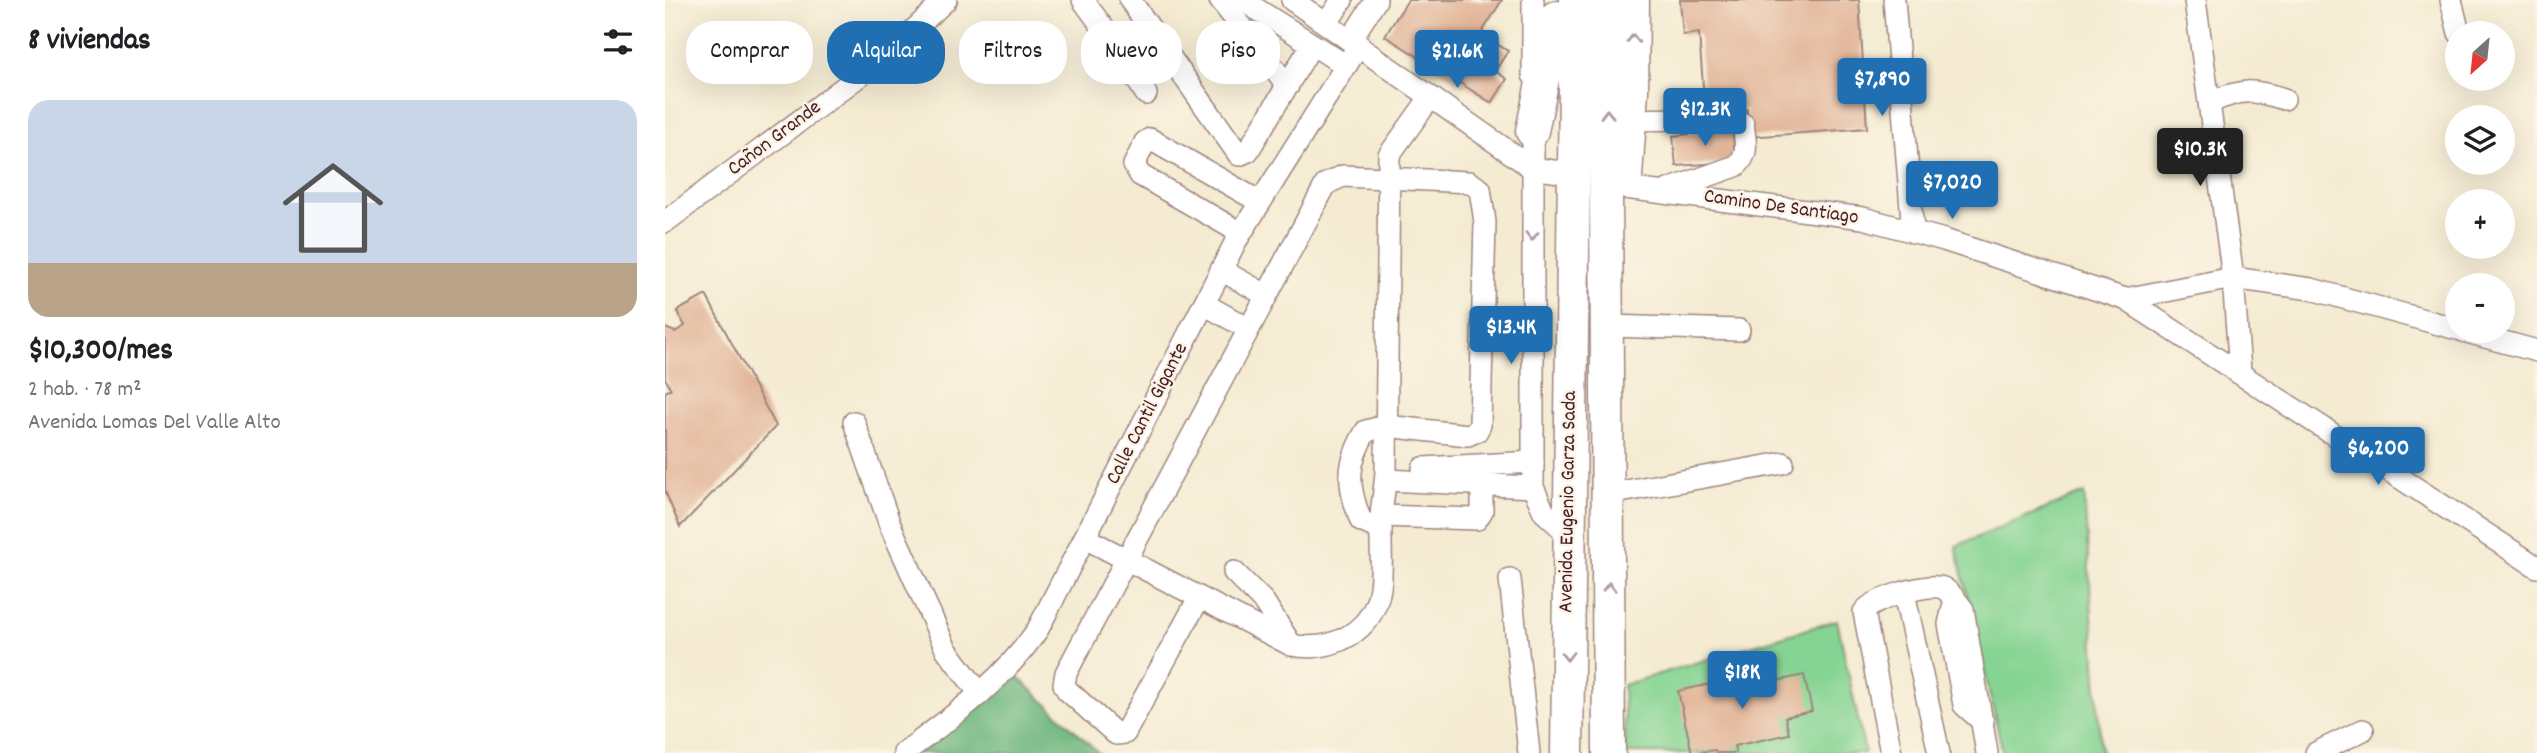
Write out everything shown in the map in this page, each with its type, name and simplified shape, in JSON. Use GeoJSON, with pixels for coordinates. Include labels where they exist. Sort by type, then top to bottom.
{"type":"FeatureCollection","features":[{"type":"Feature","properties":{"kind":"highway","name":"Avenida Eugenio Garza Sada"},"geometry":{"type":"LineString","coordinates":[[1605,0],[1609,326],[1609,753]]}},
{"type":"Feature","properties":{"kind":"highway"},"geometry":{"type":"LineString","coordinates":[[1608,275],[1618,257],[1625,188],[1630,120],[1633,0]]}},
{"type":"Feature","properties":{"kind":"highway","name":"Avenida Eugenio Garza Sada"},"geometry":{"type":"LineString","coordinates":[[1555,4],[1573,242],[1567,533],[1567,753]]}},
{"type":"Feature","properties":{"kind":"highway"},"geometry":{"type":"LineString","coordinates":[[1532,131],[1555,4]]}},
{"type":"Feature","properties":{"kind":"highway"},"geometry":{"type":"LineString","coordinates":[[1555,4],[1546,170],[1573,242]]}},
{"type":"Feature","properties":{"kind":"street","name":"Cañon Grande"},"geometry":{"type":"LineString","coordinates":[[665,222],[887,55],[946,0]]}},
{"type":"Feature","properties":{"kind":"street"},"geometry":{"type":"LineString","coordinates":[[1083,0],[1146,94]]}},
{"type":"Feature","properties":{"kind":"street"},"geometry":{"type":"LineString","coordinates":[[1130,0],[1235,153],[1244,154],[1248,151],[1311,46]]}},
{"type":"Feature","properties":{"kind":"street"},"geometry":{"type":"LineString","coordinates":[[1220,0],[1238,21]]}},
{"type":"Feature","properties":{"kind":"street"},"geometry":{"type":"LineString","coordinates":[[1292,0],[1355,42],[1430,98],[1546,170]]}},
{"type":"Feature","properties":{"kind":"street"},"geometry":{"type":"LineString","coordinates":[[1327,23],[1342,0]]}},
{"type":"Feature","properties":{"kind":"street","name":"Calle Cantil Gigante"},"geometry":{"type":"LineString","coordinates":[[904,753],[980,694],[1025,648],[1086,538],[1241,233],[1345,65],[1376,0]]}},
{"type":"Feature","properties":{"kind":"street"},"geometry":{"type":"LineString","coordinates":[[1894,0],[1913,232]]}},
{"type":"Feature","properties":{"kind":"street"},"geometry":{"type":"LineString","coordinates":[[2196,0],[2233,278],[2240,371]]}},
{"type":"Feature","properties":{"kind":"street"},"geometry":{"type":"LineString","coordinates":[[2451,0],[2456,21]]}},
{"type":"Feature","properties":{"kind":"street"},"geometry":{"type":"LineString","coordinates":[[1249,4],[1311,46],[1345,65]]}},
{"type":"Feature","properties":{"kind":"street"},"geometry":{"type":"LineString","coordinates":[[1280,76],[1288,86]]}},
{"type":"Feature","properties":{"kind":"street"},"geometry":{"type":"LineString","coordinates":[[2211,102],[2236,92],[2257,90],[2284,99]]}},
{"type":"Feature","properties":{"kind":"street"},"geometry":{"type":"LineString","coordinates":[[1086,538],[1291,645],[1323,647],[1347,638],[1362,627],[1374,609],[1380,588],[1387,426],[1391,178],[1389,155],[1430,98]]}},
{"type":"Feature","properties":{"kind":"street"},"geometry":{"type":"LineString","coordinates":[[1630,120],[1732,118],[1743,124],[1746,152],[1736,166],[1663,192]]}},
{"type":"Feature","properties":{"kind":"street"},"geometry":{"type":"LineString","coordinates":[[1532,131],[1546,170],[1533,487],[1544,512],[1567,533]]}},
{"type":"Feature","properties":{"kind":"street"},"geometry":{"type":"LineString","coordinates":[[1241,233],[1140,174],[1134,165],[1145,142],[1150,139],[1260,202]]}},
{"type":"Feature","properties":{"kind":"street"},"geometry":{"type":"LineString","coordinates":[[1199,598],[1129,729],[1120,735],[1116,734],[1067,690],[1064,678],[1248,328],[1326,184],[1343,176],[1460,181],[1480,189],[1485,222],[1481,415],[1477,431],[1468,435],[1387,426],[1366,431],[1352,454],[1351,494],[1361,521],[1381,523],[1476,519],[1482,512],[1482,484]]}},
{"type":"Feature","properties":{"kind":"street","name":"Camino De Santiago"},"geometry":{"type":"LineString","coordinates":[[1625,188],[1863,218],[2125,299],[2535,558]]}},
{"type":"Feature","properties":{"kind":"street"},"geometry":{"type":"LineString","coordinates":[[1221,270],[1266,295]]}},
{"type":"Feature","properties":{"kind":"street"},"geometry":{"type":"LineString","coordinates":[[2125,299],[2233,278],[2311,289],[2445,326]]}},
{"type":"Feature","properties":{"kind":"street"},"geometry":{"type":"LineString","coordinates":[[1204,304],[1248,328]]}},
{"type":"Feature","properties":{"kind":"street"},"geometry":{"type":"LineString","coordinates":[[1609,326],[1739,330]]}},
{"type":"Feature","properties":{"kind":"street"},"geometry":{"type":"LineString","coordinates":[[2507,343],[2537,351]]}},
{"type":"Feature","properties":{"kind":"street"},"geometry":{"type":"LineString","coordinates":[[854,422],[890,525],[946,649],[980,694]]}},
{"type":"Feature","properties":{"kind":"street"},"geometry":{"type":"LineString","coordinates":[[1386,474],[1533,462]]}},
{"type":"Feature","properties":{"kind":"street"},"geometry":{"type":"LineString","coordinates":[[1609,494],[1783,463]]}},
{"type":"Feature","properties":{"kind":"street"},"geometry":{"type":"LineString","coordinates":[[1386,474],[1533,487]]}},
{"type":"Feature","properties":{"kind":"street"},"geometry":{"type":"LineString","coordinates":[[1234,572],[1264,602],[1291,645]]}},
{"type":"Feature","properties":{"kind":"street"},"geometry":{"type":"LineString","coordinates":[[1510,579],[1529,753]]}},
{"type":"Feature","properties":{"kind":"street"},"geometry":{"type":"LineString","coordinates":[[1891,753],[1863,618],[1864,612],[1873,603],[1904,593],[1941,587],[1963,609],[1987,753]]}},
{"type":"Feature","properties":{"kind":"street"},"geometry":{"type":"LineString","coordinates":[[1904,593],[1938,753]]}},
{"type":"Feature","properties":{"kind":"street"},"geometry":{"type":"LineString","coordinates":[[2316,753],[2363,730]]}},
{"type":"Feature","properties":{"kind":"green space"},"geometry":{"type":"Polygon","coordinates":[[[2084,493],[2101,753],[2003,753],[1956,546],[2084,493]]]}},
{"type":"Feature","properties":{"kind":"green space"},"geometry":{"type":"Polygon","coordinates":[[[1837,620],[1865,753],[1626,753],[1623,685],[1837,620]]]}},
{"type":"Feature","properties":{"kind":"green space"},"geometry":{"type":"Polygon","coordinates":[[[1018,677],[1099,753],[916,753],[1018,677]]]}},
{"type":"Feature","properties":{"kind":"building"},"geometry":{"type":"Polygon","coordinates":[[[1408,0],[1502,0],[1481,34],[1508,51],[1495,71],[1507,79],[1492,103],[1385,36],[1408,0]]]}},
{"type":"Feature","properties":{"kind":"building"},"geometry":{"type":"Polygon","coordinates":[[[1680,0],[1859,0],[1867,128],[1749,137],[1747,109],[1705,112],[1699,33],[1683,35],[1680,0]]]}},
{"type":"Feature","properties":{"kind":"building"},"geometry":{"type":"Polygon","coordinates":[[[1732,129],[1736,162],[1676,166],[1673,136],[1732,129]]]}},
{"type":"Feature","properties":{"kind":"building"},"geometry":{"type":"Polygon","coordinates":[[[706,295],[776,426],[680,527],[665,491],[665,392],[671,389],[665,378],[665,328],[675,332],[685,326],[677,311],[706,295]]]}},
{"type":"Feature","properties":{"kind":"building"},"geometry":{"type":"Polygon","coordinates":[[[1775,670],[1777,681],[1804,675],[1812,711],[1785,717],[1789,734],[1734,746],[1736,753],[1716,753],[1715,750],[1692,753],[1678,691],[1775,670]]]}}]}
